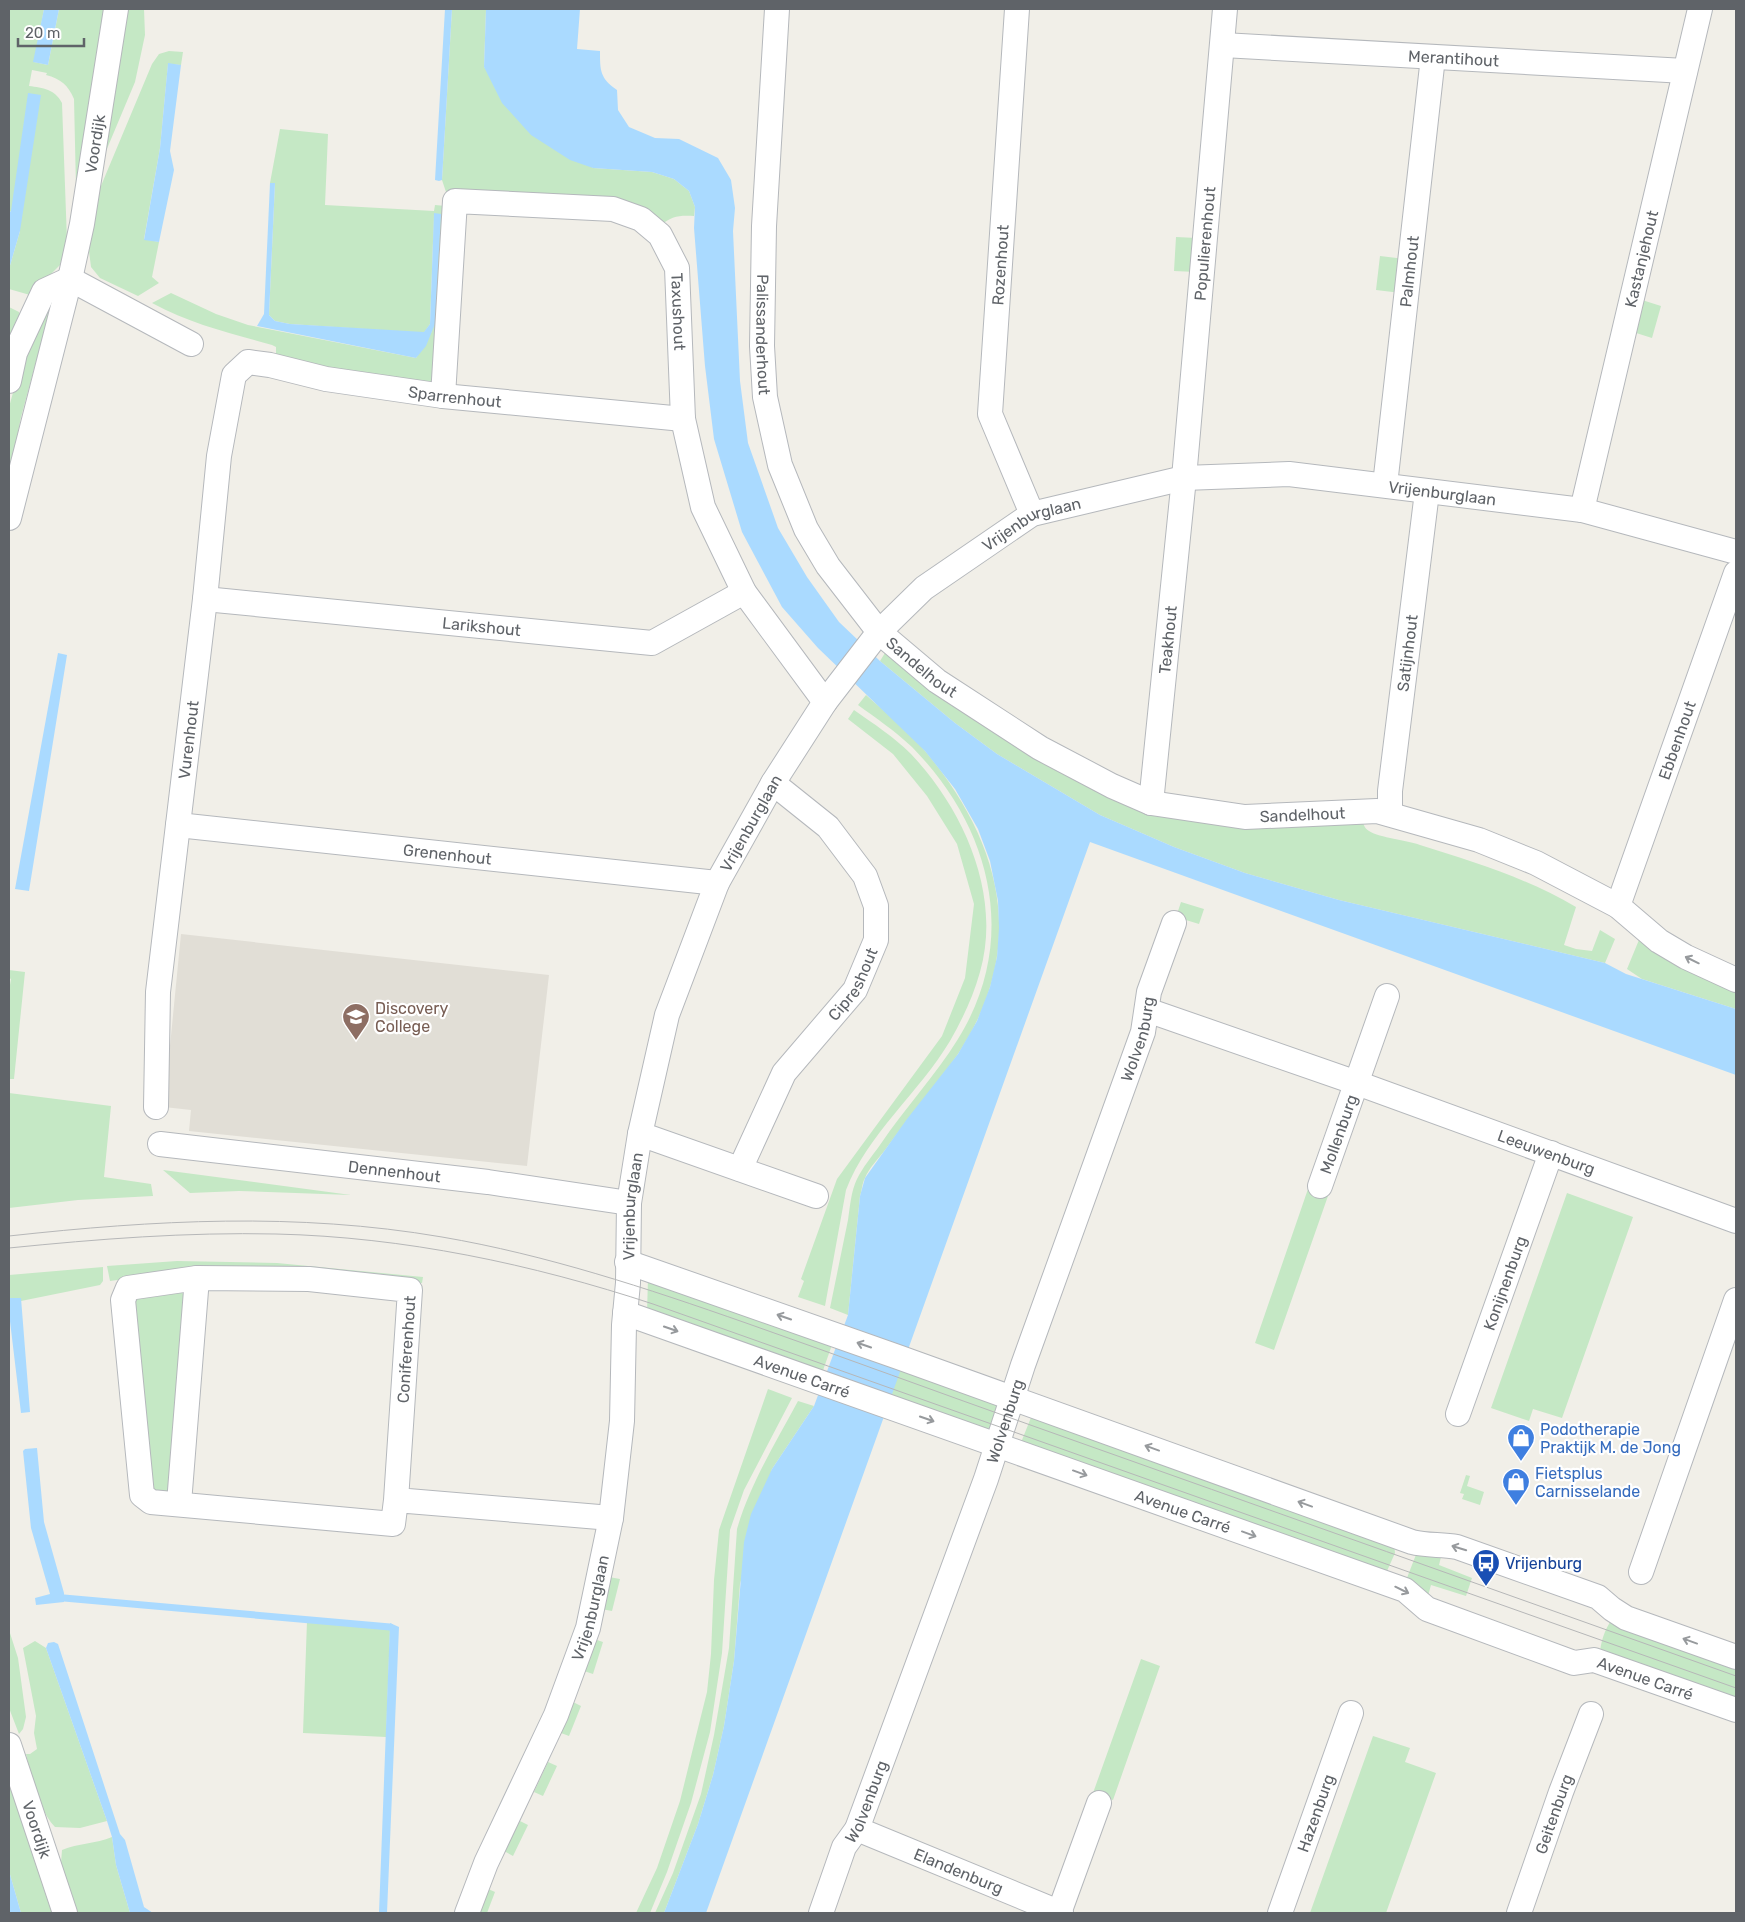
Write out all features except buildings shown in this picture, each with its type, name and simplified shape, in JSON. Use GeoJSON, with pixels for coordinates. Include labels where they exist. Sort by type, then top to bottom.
{"type":"FeatureCollection","features":[{"type":"Feature","properties":{"kind":"street","name":"Voordijk"},"geometry":{"type":"LineString","coordinates":[[9,518],[70,279],[82,224],[116,9]]}},
{"type":"Feature","properties":{"kind":"street","name":"Palissanderhout"},"geometry":{"type":"LineString","coordinates":[[776,9],[764,226],[762,346],[765,397],[780,465],[806,529],[873,640]]}},
{"type":"Feature","properties":{"kind":"street","name":"Rozenhout"},"geometry":{"type":"LineString","coordinates":[[1017,9],[990,414],[1032,514]]}},
{"type":"Feature","properties":{"kind":"street","name":"Populierenhout"},"geometry":{"type":"LineString","coordinates":[[1184,478],[1225,9]]}},
{"type":"Feature","properties":{"kind":"street","name":"Kastanjehout"},"geometry":{"type":"LineString","coordinates":[[1582,510],[1700,9]]}},
{"type":"Feature","properties":{"kind":"street","name":"Merantihout"},"geometry":{"type":"LineString","coordinates":[[1223,45],[1685,71]]}},
{"type":"Feature","properties":{"kind":"street","name":"Palmhout"},"geometry":{"type":"LineString","coordinates":[[1385,486],[1433,56]]}},
{"type":"Feature","properties":{"kind":"street","name":"Taxushout"},"geometry":{"type":"LineString","coordinates":[[444,396],[455,200],[613,209],[641,219],[660,235],[677,268],[683,419],[703,507],[744,592],[825,702]]}},
{"type":"Feature","properties":{"kind":"street"},"geometry":{"type":"LineString","coordinates":[[9,381],[15,353],[44,292],[70,279],[190,344]]}},
{"type":"Feature","properties":{"kind":"street","name":"Sparrenhout"},"geometry":{"type":"LineString","coordinates":[[234,375],[248,362],[270,365],[326,379],[444,396],[683,419]]}},
{"type":"Feature","properties":{"kind":"street","name":"Vurenhout"},"geometry":{"type":"LineString","coordinates":[[156,1107],[158,992],[206,599],[219,456],[234,375]]}},
{"type":"Feature","properties":{"kind":"street","name":"Vrijenburglaan"},"geometry":{"type":"LineString","coordinates":[[466,1913],[486,1862],[556,1715],[588,1628],[611,1518],[622,1421],[629,1203],[640,1134],[667,1016],[717,882],[773,783],[825,702],[873,640],[924,588],[1032,514],[1184,478],[1290,474],[1582,510],[1736,552]]}},
{"type":"Feature","properties":{"kind":"street","name":"Teakhout"},"geometry":{"type":"LineString","coordinates":[[1151,803],[1184,478]]}},
{"type":"Feature","properties":{"kind":"street","name":"Satijnhout"},"geometry":{"type":"LineString","coordinates":[[1390,814],[1390,791],[1427,492]]}},
{"type":"Feature","properties":{"kind":"street","name":"Ebbenhout"},"geometry":{"type":"LineString","coordinates":[[1618,906],[1700,680],[1736,572]]}},
{"type":"Feature","properties":{"kind":"street","name":"Larikshout"},"geometry":{"type":"LineString","coordinates":[[206,599],[652,643],[744,592]]}},
{"type":"Feature","properties":{"kind":"street","name":"Sandelhout"},"geometry":{"type":"LineString","coordinates":[[873,640],[1040,748],[1112,786],[1151,803],[1245,817],[1377,811],[1479,840],[1536,862],[1618,906],[1660,941],[1686,957],[1736,980]]}},
{"type":"Feature","properties":{"kind":"street","name":"Cipreshout"},"geometry":{"type":"LineString","coordinates":[[740,1169],[784,1073],[855,990],[876,940],[876,906],[864,876],[828,827],[773,783]]}},
{"type":"Feature","properties":{"kind":"street","name":"Grenenhout"},"geometry":{"type":"LineString","coordinates":[[178,825],[717,882]]}},
{"type":"Feature","properties":{"kind":"street","name":"Wolvenburg"},"geometry":{"type":"LineString","coordinates":[[821,1913],[844,1847],[857,1829],[998,1444],[1023,1365],[1143,1032],[1149,992],[1174,923]]}},
{"type":"Feature","properties":{"kind":"street"},"geometry":{"type":"LineString","coordinates":[[1357,1083],[1387,996]]}},
{"type":"Feature","properties":{"kind":"street","name":"Leeuwenburg"},"geometry":{"type":"LineString","coordinates":[[1147,1010],[1357,1083],[1736,1221]]}},
{"type":"Feature","properties":{"kind":"street","name":"Mollenburg"},"geometry":{"type":"LineString","coordinates":[[1320,1186],[1357,1083]]}},
{"type":"Feature","properties":{"kind":"street"},"geometry":{"type":"LineString","coordinates":[[640,1134],[816,1196]]}},
{"type":"Feature","properties":{"kind":"street","name":"Dennenhout"},"geometry":{"type":"LineString","coordinates":[[160,1144],[488,1182],[629,1203]]}},
{"type":"Feature","properties":{"kind":"street","name":"Konijnenburg"},"geometry":{"type":"LineString","coordinates":[[1458,1414],[1551,1154]]}},
{"type":"Feature","properties":{"kind":"street"},"geometry":{"type":"LineString","coordinates":[[627,1262],[1013,1398],[1412,1542],[1427,1546],[1444,1545],[1457,1547],[1598,1598],[1626,1618],[1736,1657]]}},
{"type":"Feature","properties":{"kind":"street"},"geometry":{"type":"LineString","coordinates":[[179,1503],[197,1278]]}},
{"type":"Feature","properties":{"kind":"street","name":"Coniferenhout"},"geometry":{"type":"LineString","coordinates":[[197,1278],[309,1279],[410,1290],[393,1524],[179,1503],[151,1502],[142,1495],[122,1300],[128,1288],[197,1278]]}},
{"type":"Feature","properties":{"kind":"street"},"geometry":{"type":"LineString","coordinates":[[1641,1572],[1736,1300]]}},
{"type":"Feature","properties":{"kind":"street","name":"Avenue Carré"},"geometry":{"type":"LineString","coordinates":[[625,1313],[1405,1590],[1427,1609],[1574,1663],[1594,1660],[1736,1710]]}},
{"type":"Feature","properties":{"kind":"street"},"geometry":{"type":"LineString","coordinates":[[396,1500],[611,1518]]}},
{"type":"Feature","properties":{"kind":"street","name":"Hazenburg"},"geometry":{"type":"LineString","coordinates":[[1280,1913],[1351,1713]]}},
{"type":"Feature","properties":{"kind":"street","name":"Geitenburg"},"geometry":{"type":"LineString","coordinates":[[1519,1913],[1561,1792],[1591,1714]]}},
{"type":"Feature","properties":{"kind":"street","name":"Voordijk"},"geometry":{"type":"LineString","coordinates":[[9,1745],[65,1913]]}},
{"type":"Feature","properties":{"kind":"street"},"geometry":{"type":"LineString","coordinates":[[1059,1913],[1099,1803]]}},
{"type":"Feature","properties":{"kind":"street","name":"Elandenburg"},"geometry":{"type":"LineString","coordinates":[[857,1829],[1059,1913]]}},
{"type":"Feature","properties":{"kind":"shaded area","name":"Discovery College"},"geometry":{"type":"Polygon","coordinates":[[[181,934],[549,975],[527,1166],[189,1131],[191,1110],[164,1107],[181,934]]]}},
{"type":"Feature","properties":{"kind":"green space"},"geometry":{"type":"Polygon","coordinates":[[[9,9],[44,9],[34,62],[48,65],[59,9],[104,9],[78,189],[76,188],[74,99],[66,86],[56,78],[46,75],[47,73],[32,70],[29,86],[52,92],[62,103],[67,241],[60,265],[30,295],[9,289],[9,269],[20,231],[11,211],[9,213],[9,9]]]}},
{"type":"Feature","properties":{"kind":"green space"},"geometry":{"type":"Polygon","coordinates":[[[124,9],[144,9],[145,35],[135,82],[101,163],[124,9]]]}},
{"type":"Feature","properties":{"kind":"green space"},"geometry":{"type":"Polygon","coordinates":[[[452,9],[486,9],[484,67],[593,168],[652,172],[674,179],[689,191],[695,207],[694,216],[676,217],[660,226],[614,202],[446,192],[442,180],[452,9]]]}},
{"type":"Feature","properties":{"kind":"green space"},"geometry":{"type":"Polygon","coordinates":[[[169,51],[183,52],[181,65],[168,64],[160,148],[144,239],[159,242],[152,277],[159,283],[138,296],[100,278],[91,267],[89,251],[98,193],[152,64],[159,54],[169,51]]]}},
{"type":"Feature","properties":{"kind":"green space"},"geometry":{"type":"Polygon","coordinates":[[[280,129],[328,134],[325,205],[434,211],[435,205],[446,206],[441,374],[431,385],[276,360],[276,347],[272,345],[196,322],[152,303],[171,293],[216,314],[248,325],[416,358],[432,331],[434,214],[430,324],[424,333],[290,324],[275,321],[269,315],[275,183],[270,183],[280,129]]]}},
{"type":"Feature","properties":{"kind":"green space"},"geometry":{"type":"Polygon","coordinates":[[[1176,237],[1197,238],[1196,272],[1174,271],[1176,237]]]}},
{"type":"Feature","properties":{"kind":"green space"},"geometry":{"type":"Polygon","coordinates":[[[1380,256],[1405,259],[1401,293],[1376,290],[1380,256]]]}},
{"type":"Feature","properties":{"kind":"green space"},"geometry":{"type":"Polygon","coordinates":[[[53,299],[21,417],[9,478],[9,407],[25,350],[53,299]]]}},
{"type":"Feature","properties":{"kind":"green space"},"geometry":{"type":"Polygon","coordinates":[[[1642,300],[1661,306],[1652,338],[1633,332],[1642,300]]]}},
{"type":"Feature","properties":{"kind":"green space"},"geometry":{"type":"Polygon","coordinates":[[[9,307],[19,312],[20,321],[9,339],[9,307]]]}},
{"type":"Feature","properties":{"kind":"green space"},"geometry":{"type":"Polygon","coordinates":[[[888,648],[1128,799],[1362,818],[1366,828],[1374,833],[1415,843],[1539,887],[1576,907],[1564,945],[1592,951],[1600,930],[1615,939],[1605,963],[1339,900],[1245,873],[1174,847],[1100,815],[997,754],[955,723],[880,661],[888,648]]]}},
{"type":"Feature","properties":{"kind":"green space"},"geometry":{"type":"Polygon","coordinates":[[[866,695],[905,729],[926,752],[952,787],[973,824],[988,860],[997,898],[999,936],[993,975],[980,1014],[958,1054],[871,1167],[864,1180],[860,1196],[848,1315],[830,1308],[855,1184],[868,1162],[958,1039],[977,1001],[988,962],[992,924],[988,886],[978,848],[961,812],[939,778],[912,747],[858,705],[866,695]]]}},
{"type":"Feature","properties":{"kind":"green space"},"geometry":{"type":"Polygon","coordinates":[[[854,710],[891,736],[911,754],[930,776],[962,827],[974,855],[982,884],[986,913],[986,943],[974,990],[963,1017],[950,1041],[938,1060],[867,1150],[846,1190],[825,1306],[798,1297],[804,1281],[801,1279],[837,1179],[942,1036],[965,978],[974,904],[957,844],[927,796],[893,754],[848,719],[854,710]]]}},
{"type":"Feature","properties":{"kind":"green space"},"geometry":{"type":"Polygon","coordinates":[[[1181,902],[1204,909],[1199,924],[1176,917],[1181,902]]]}},
{"type":"Feature","properties":{"kind":"green space"},"geometry":{"type":"Polygon","coordinates":[[[1641,935],[1736,984],[1736,1009],[1642,979],[1627,969],[1641,935]]]}},
{"type":"Feature","properties":{"kind":"green space"},"geometry":{"type":"Polygon","coordinates":[[[9,970],[25,972],[14,1079],[9,1079],[9,991],[11,979],[9,978],[9,970]]]}},
{"type":"Feature","properties":{"kind":"green space"},"geometry":{"type":"Polygon","coordinates":[[[9,1093],[111,1106],[104,1177],[151,1184],[153,1196],[78,1200],[9,1208],[9,1093]]]}},
{"type":"Feature","properties":{"kind":"green space"},"geometry":{"type":"Polygon","coordinates":[[[163,1170],[351,1195],[239,1191],[190,1193],[163,1170]]]}},
{"type":"Feature","properties":{"kind":"green space"},"geometry":{"type":"Polygon","coordinates":[[[1308,1189],[1328,1196],[1274,1350],[1255,1343],[1308,1189]]]}},
{"type":"Feature","properties":{"kind":"green space"},"geometry":{"type":"Polygon","coordinates":[[[1567,1193],[1633,1217],[1562,1418],[1533,1409],[1529,1421],[1491,1408],[1567,1193]]]}},
{"type":"Feature","properties":{"kind":"green space"},"geometry":{"type":"Polygon","coordinates":[[[177,1261],[277,1263],[423,1277],[422,1283],[276,1270],[183,1271],[110,1281],[107,1266],[177,1261]]]}},
{"type":"Feature","properties":{"kind":"green space"},"geometry":{"type":"Polygon","coordinates":[[[103,1267],[103,1281],[100,1285],[21,1301],[20,1298],[9,1298],[9,1275],[103,1267]]]}},
{"type":"Feature","properties":{"kind":"green space"},"geometry":{"type":"Polygon","coordinates":[[[648,1278],[833,1342],[821,1376],[647,1313],[648,1278]]]}},
{"type":"Feature","properties":{"kind":"green space"},"geometry":{"type":"Polygon","coordinates":[[[179,1289],[185,1296],[169,1494],[154,1496],[133,1298],[179,1289]]]}},
{"type":"Feature","properties":{"kind":"green space"},"geometry":{"type":"Polygon","coordinates":[[[896,1365],[996,1403],[996,1415],[991,1427],[986,1432],[884,1399],[896,1365]]]}},
{"type":"Feature","properties":{"kind":"green space"},"geometry":{"type":"Polygon","coordinates":[[[768,1389],[792,1398],[744,1490],[730,1530],[722,1653],[710,1732],[691,1803],[667,1872],[650,1913],[636,1913],[657,1868],[680,1801],[707,1692],[719,1530],[768,1389]]]}},
{"type":"Feature","properties":{"kind":"green space"},"geometry":{"type":"Polygon","coordinates":[[[798,1401],[814,1406],[772,1469],[740,1584],[734,1661],[724,1726],[713,1775],[698,1824],[664,1913],[655,1913],[673,1873],[701,1794],[714,1735],[729,1648],[737,1529],[756,1480],[798,1401]]]}},
{"type":"Feature","properties":{"kind":"green space"},"geometry":{"type":"Polygon","coordinates":[[[1032,1415],[1394,1543],[1395,1553],[1387,1571],[1020,1445],[1032,1415]]]}},
{"type":"Feature","properties":{"kind":"green space"},"geometry":{"type":"Polygon","coordinates":[[[1466,1475],[1470,1476],[1467,1486],[1484,1492],[1480,1505],[1462,1499],[1464,1494],[1460,1493],[1466,1475]]]}},
{"type":"Feature","properties":{"kind":"green space"},"geometry":{"type":"Polygon","coordinates":[[[1417,1552],[1441,1557],[1439,1565],[1472,1578],[1466,1596],[1431,1585],[1428,1596],[1405,1583],[1417,1552]]]}},
{"type":"Feature","properties":{"kind":"green space"},"geometry":{"type":"Polygon","coordinates":[[[609,1577],[620,1579],[612,1611],[601,1609],[609,1577]]]}},
{"type":"Feature","properties":{"kind":"green space"},"geometry":{"type":"Polygon","coordinates":[[[1612,1619],[1736,1664],[1736,1702],[1600,1655],[1603,1636],[1612,1619]]]}},
{"type":"Feature","properties":{"kind":"green space"},"geometry":{"type":"Polygon","coordinates":[[[307,1621],[390,1629],[386,1737],[303,1733],[307,1621]]]}},
{"type":"Feature","properties":{"kind":"green space"},"geometry":{"type":"Polygon","coordinates":[[[9,1630],[18,1658],[26,1717],[23,1729],[19,1734],[9,1708],[9,1630]]]}},
{"type":"Feature","properties":{"kind":"green space"},"geometry":{"type":"Polygon","coordinates":[[[594,1639],[603,1642],[593,1674],[584,1671],[594,1639]]]}},
{"type":"Feature","properties":{"kind":"green space"},"geometry":{"type":"Polygon","coordinates":[[[35,1641],[46,1648],[107,1821],[80,1828],[55,1827],[40,1803],[26,1754],[30,1754],[37,1749],[34,1733],[36,1716],[23,1648],[35,1641]]]}},
{"type":"Feature","properties":{"kind":"green space"},"geometry":{"type":"Polygon","coordinates":[[[1141,1659],[1160,1666],[1113,1800],[1093,1793],[1141,1659]]]}},
{"type":"Feature","properties":{"kind":"green space"},"geometry":{"type":"Polygon","coordinates":[[[573,1702],[581,1706],[569,1736],[561,1733],[573,1702]]]}},
{"type":"Feature","properties":{"kind":"green space"},"geometry":{"type":"Polygon","coordinates":[[[1373,1736],[1410,1748],[1405,1762],[1436,1773],[1386,1913],[1310,1913],[1373,1736]]]}},
{"type":"Feature","properties":{"kind":"green space"},"geometry":{"type":"Polygon","coordinates":[[[548,1762],[557,1766],[543,1796],[534,1792],[548,1762]]]}},
{"type":"Feature","properties":{"kind":"green space"},"geometry":{"type":"Polygon","coordinates":[[[9,1789],[15,1792],[54,1910],[51,1913],[21,1913],[9,1871],[9,1789]]]}},
{"type":"Feature","properties":{"kind":"green space"},"geometry":{"type":"Polygon","coordinates":[[[520,1821],[528,1825],[513,1856],[504,1851],[520,1821]]]}},
{"type":"Feature","properties":{"kind":"green space"},"geometry":{"type":"Polygon","coordinates":[[[112,1837],[116,1865],[130,1913],[78,1913],[61,1863],[62,1850],[112,1837]]]}},
{"type":"Feature","properties":{"kind":"green space"},"geometry":{"type":"Polygon","coordinates":[[[486,1888],[495,1892],[487,1913],[476,1913],[486,1888]]]}},
{"type":"Feature","properties":{"kind":"water"},"geometry":{"type":"Polygon","coordinates":[[[44,9],[59,9],[48,65],[33,62],[44,9]]]}},
{"type":"Feature","properties":{"kind":"water"},"geometry":{"type":"Polygon","coordinates":[[[445,9],[452,9],[442,180],[439,181],[435,180],[445,9]]]}},
{"type":"Feature","properties":{"kind":"water"},"geometry":{"type":"Polygon","coordinates":[[[486,9],[580,9],[577,49],[600,51],[602,74],[607,82],[617,90],[618,110],[629,127],[655,138],[679,139],[718,158],[731,180],[735,208],[733,231],[740,381],[748,443],[778,528],[807,577],[839,622],[880,661],[955,723],[997,754],[1100,815],[1174,847],[1245,873],[1339,900],[1605,963],[1626,974],[1736,1009],[1736,1075],[1090,842],[706,1913],[664,1913],[698,1824],[713,1775],[724,1726],[734,1661],[744,1542],[751,1514],[772,1469],[814,1406],[848,1315],[860,1196],[865,1178],[907,1119],[958,1054],[977,1021],[990,987],[997,957],[998,901],[990,861],[978,829],[955,789],[925,751],[818,648],[782,607],[742,532],[714,439],[705,366],[694,228],[695,207],[689,191],[674,179],[652,172],[593,168],[570,160],[531,135],[502,103],[484,67],[486,9]]]}},
{"type":"Feature","properties":{"kind":"water"},"geometry":{"type":"Polygon","coordinates":[[[168,63],[181,65],[170,151],[174,170],[159,242],[144,240],[160,148],[168,63]]]}},
{"type":"Feature","properties":{"kind":"water"},"geometry":{"type":"Polygon","coordinates":[[[28,93],[41,95],[20,231],[9,269],[9,213],[11,211],[28,93]]]}},
{"type":"Feature","properties":{"kind":"water"},"geometry":{"type":"Polygon","coordinates":[[[270,183],[275,183],[269,315],[275,321],[290,324],[424,332],[430,324],[434,213],[441,214],[435,324],[426,346],[416,358],[257,326],[264,314],[270,183]]]}},
{"type":"Feature","properties":{"kind":"water"},"geometry":{"type":"Polygon","coordinates":[[[58,653],[67,655],[29,891],[15,889],[58,653]]]}},
{"type":"Feature","properties":{"kind":"water"},"geometry":{"type":"Polygon","coordinates":[[[9,1298],[21,1298],[30,1412],[21,1413],[9,1313],[9,1298]]]}},
{"type":"Feature","properties":{"kind":"water"},"geometry":{"type":"Polygon","coordinates":[[[37,1448],[44,1522],[64,1593],[64,1602],[36,1605],[35,1598],[50,1594],[31,1528],[23,1451],[25,1449],[37,1448]]]}},
{"type":"Feature","properties":{"kind":"water"},"geometry":{"type":"Polygon","coordinates":[[[390,1623],[399,1627],[387,1913],[379,1913],[390,1623]]]}},
{"type":"Feature","properties":{"kind":"water"},"geometry":{"type":"Polygon","coordinates":[[[54,1642],[58,1644],[120,1834],[125,1840],[144,1907],[153,1913],[130,1913],[116,1865],[112,1837],[107,1821],[46,1648],[48,1643],[54,1642]]]}},
{"type":"Feature","properties":{"kind":"water"},"geometry":{"type":"Polygon","coordinates":[[[9,1871],[21,1913],[9,1913],[9,1871]]]}},
{"type":"Feature","properties":{"kind":"waterway"},"geometry":{"type":"LineString","coordinates":[[64,1598],[390,1627]]}},
{"type":"Feature","properties":{"kind":"tram line"},"geometry":{"type":"LineString","coordinates":[[9,1236],[118,1226],[226,1221],[279,1221],[387,1229],[481,1244],[520,1253],[634,1285],[746,1323],[1736,1676]]}},
{"type":"Feature","properties":{"kind":"tram line"},"geometry":{"type":"LineString","coordinates":[[9,1248],[176,1235],[276,1234],[324,1236],[420,1247],[514,1265],[653,1304],[1736,1688]]}},
{"type":"Feature","properties":{"kind":"place","name":"Discovery College"},"geometry":{"type":"Point","coordinates":[356,1041]}},
{"type":"Feature","properties":{"kind":"place","name":"Podotherapie Praktijk M. de Jong"},"geometry":{"type":"Point","coordinates":[1521,1462]}},
{"type":"Feature","properties":{"kind":"place","name":"Fietsplus Carnisselande"},"geometry":{"type":"Point","coordinates":[1516,1506]}},
{"type":"Feature","properties":{"kind":"place","name":"Vrijenburg"},"geometry":{"type":"Point","coordinates":[1486,1587]}}]}
